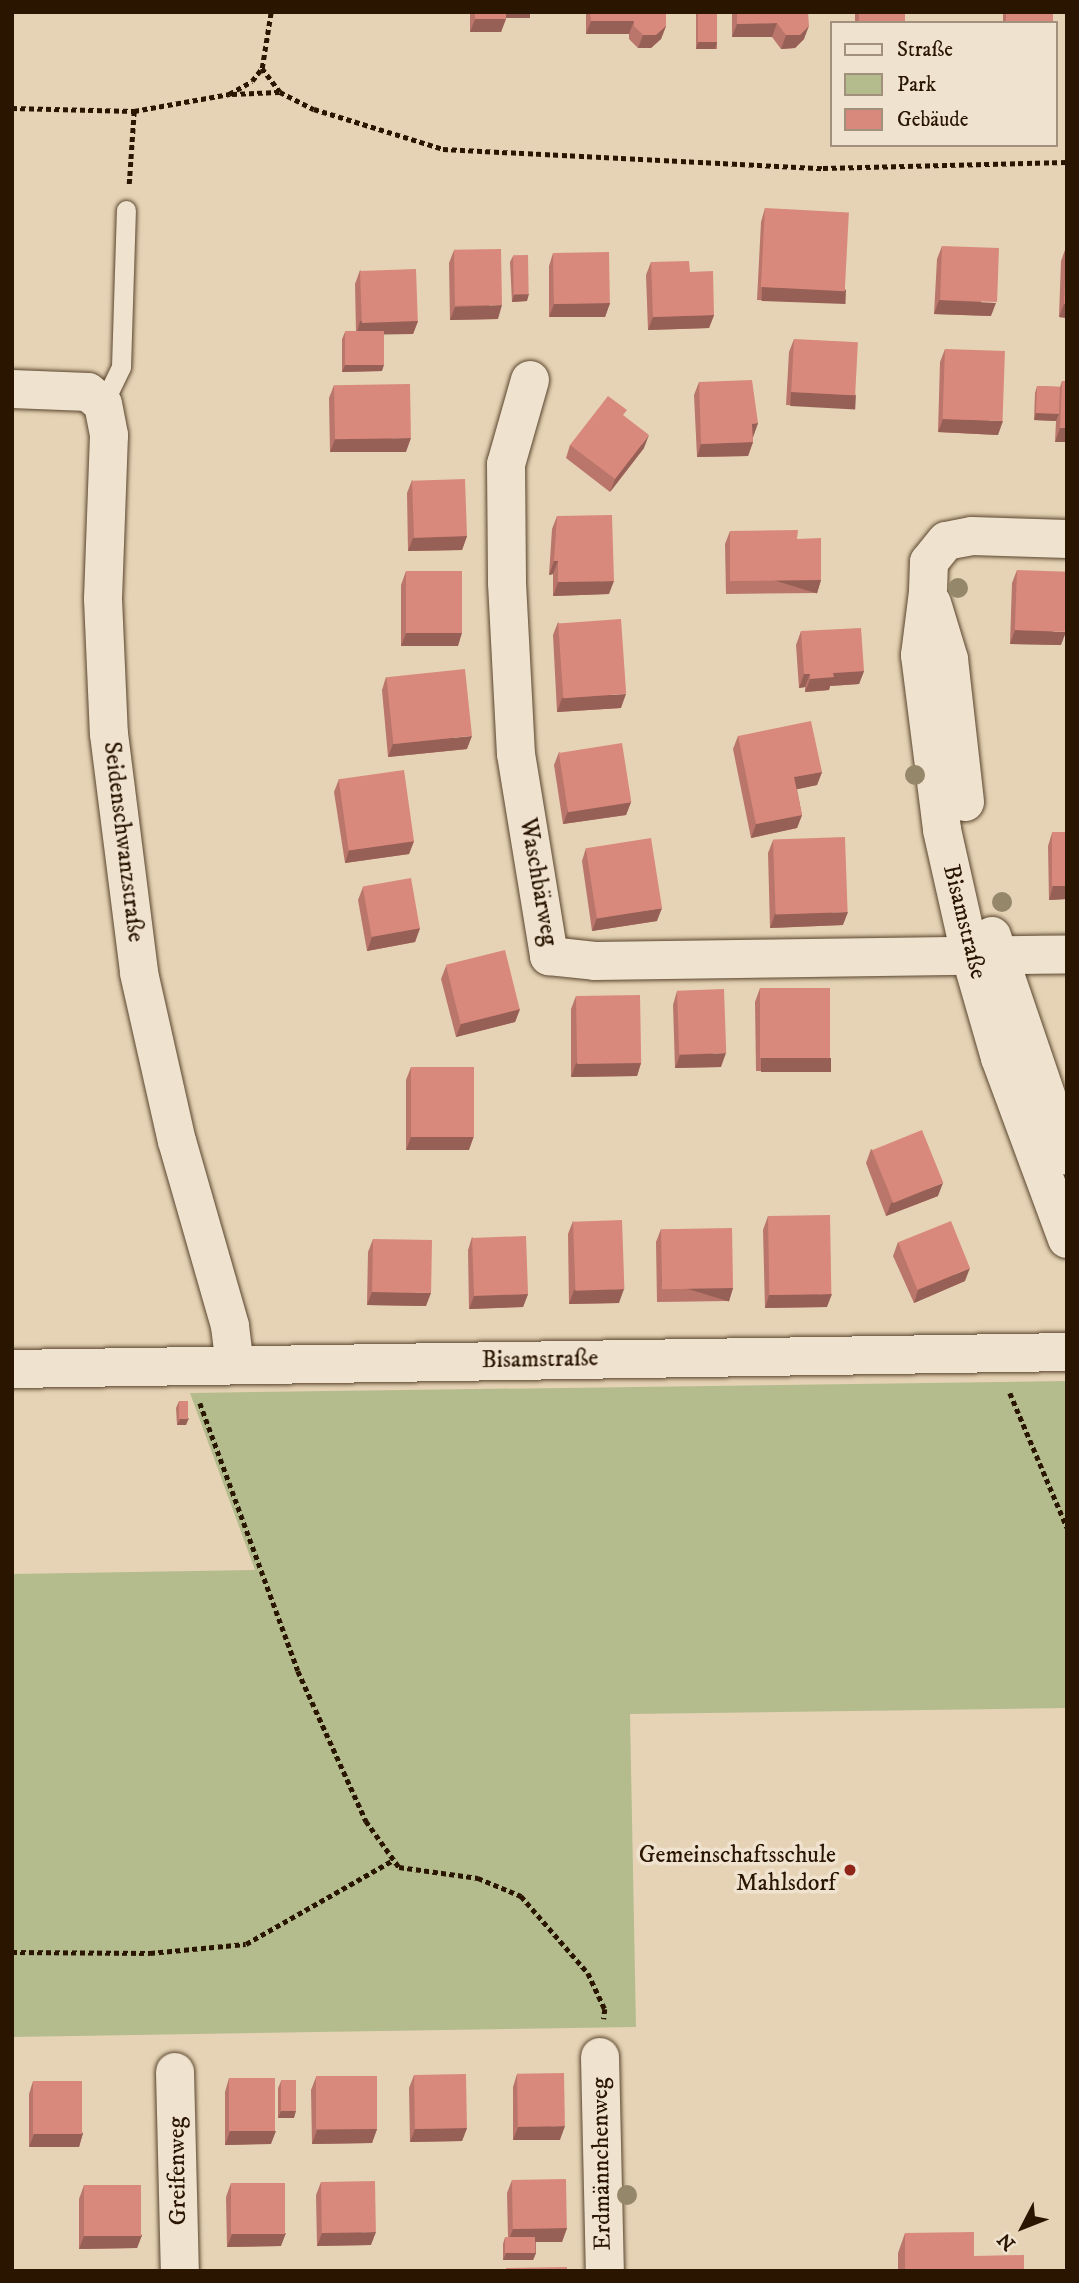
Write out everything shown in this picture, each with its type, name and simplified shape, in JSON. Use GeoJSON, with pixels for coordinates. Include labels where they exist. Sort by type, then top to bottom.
{"type":"FeatureCollection","features":[{"type":"Feature","properties":{"kind":"street","name":"Waschbärweg"},"geometry":{"type":"LineString","coordinates":[[530,380],[506,464],[508,583],[516,754],[549,956],[595,961],[1067,954]]}},
{"type":"Feature","properties":{"kind":"street"},"geometry":{"type":"LineString","coordinates":[[12,389],[88,392],[103,404]]}},
{"type":"Feature","properties":{"kind":"street","name":"Seidenschwanzstraße"},"geometry":{"type":"LineString","coordinates":[[103,404],[109,435],[103,599],[109,734],[139,973],[177,1141],[230,1326],[236,1364]]}},
{"type":"Feature","properties":{"kind":"street","name":"Bisamstraße"},"geometry":{"type":"LineString","coordinates":[[1067,539],[972,536],[946,541],[929,562],[928,592],[949,659],[984,954],[1000,1058],[1067,1239]]}},
{"type":"Feature","properties":{"kind":"street","name":"Bisamstraße"},"geometry":{"type":"LineString","coordinates":[[984,954],[1067,1156]]}},
{"type":"Feature","properties":{"kind":"street","name":"Bisamstraße"},"geometry":{"type":"LineString","coordinates":[[12,1368],[1067,1352]]}},
{"type":"Feature","properties":{"kind":"street","name":"Erdmännchenweg"},"geometry":{"type":"LineString","coordinates":[[600,2057],[605,2271]]}},
{"type":"Feature","properties":{"kind":"street","name":"Greifenweg"},"geometry":{"type":"LineString","coordinates":[[175,2072],[180,2271]]}},
{"type":"Feature","properties":{"kind":"lane"},"geometry":{"type":"LineString","coordinates":[[103,404],[121,367],[126,210]]}},
{"type":"Feature","properties":{"kind":"path"},"geometry":{"type":"LineString","coordinates":[[229,94],[253,81],[262,68],[271,12]]}},
{"type":"Feature","properties":{"kind":"path"},"geometry":{"type":"LineString","coordinates":[[262,68],[280,92],[314,110],[443,149],[823,168],[1067,162]]}},
{"type":"Feature","properties":{"kind":"path"},"geometry":{"type":"LineString","coordinates":[[12,108],[134,111],[229,94],[280,92]]}},
{"type":"Feature","properties":{"kind":"path"},"geometry":{"type":"LineString","coordinates":[[126,210],[134,111]]}},
{"type":"Feature","properties":{"kind":"path"},"geometry":{"type":"LineString","coordinates":[[993,1353],[1067,1527]]}},
{"type":"Feature","properties":{"kind":"path"},"geometry":{"type":"LineString","coordinates":[[187,1366],[298,1671],[366,1821],[399,1867],[478,1878],[521,1896],[588,1973],[605,2009],[600,2057]]}},
{"type":"Feature","properties":{"kind":"path"},"geometry":{"type":"LineString","coordinates":[[12,1952],[150,1953],[246,1944],[393,1860]]}},
{"type":"Feature","properties":{"kind":"green space"},"geometry":{"type":"Polygon","coordinates":[[[1067,1381],[1067,1708],[630,1714],[636,2027],[12,2037],[12,1574],[255,1570],[190,1393],[1067,1381]]]}},
{"type":"Feature","properties":{"kind":"building"},"geometry":{"type":"Polygon","coordinates":[[[475,12],[506,12],[506,19],[475,19],[475,12]]]}},
{"type":"Feature","properties":{"kind":"building"},"geometry":{"type":"Polygon","coordinates":[[[590,12],[666,12],[666,26],[656,35],[643,35],[634,26],[634,21],[591,21],[590,12]]]}},
{"type":"Feature","properties":{"kind":"building"},"geometry":{"type":"Polygon","coordinates":[[[698,12],[717,12],[717,42],[698,42],[698,12]]]}},
{"type":"Feature","properties":{"kind":"building"},"geometry":{"type":"Polygon","coordinates":[[[737,12],[808,12],[809,26],[800,35],[786,35],[777,23],[737,24],[737,12]]]}},
{"type":"Feature","properties":{"kind":"building"},"geometry":{"type":"Polygon","coordinates":[[[859,12],[905,12],[905,21],[859,21],[859,12]]]}},
{"type":"Feature","properties":{"kind":"building"},"geometry":{"type":"Polygon","coordinates":[[[1006,12],[1053,12],[1053,21],[1006,21],[1006,12]]]}},
{"type":"Feature","properties":{"kind":"building"},"geometry":{"type":"Polygon","coordinates":[[[765,208],[849,212],[845,291],[761,287],[765,208]]]}},
{"type":"Feature","properties":{"kind":"building"},"geometry":{"type":"Polygon","coordinates":[[[942,246],[999,248],[997,302],[940,300],[942,246]]]}},
{"type":"Feature","properties":{"kind":"building"},"geometry":{"type":"Polygon","coordinates":[[[1066,247],[1067,304],[1064,304],[1066,247]]]}},
{"type":"Feature","properties":{"kind":"building"},"geometry":{"type":"Polygon","coordinates":[[[501,249],[502,305],[455,306],[454,250],[501,249]]]}},
{"type":"Feature","properties":{"kind":"building"},"geometry":{"type":"Polygon","coordinates":[[[609,252],[610,303],[554,304],[553,253],[609,252]]]}},
{"type":"Feature","properties":{"kind":"building"},"geometry":{"type":"Polygon","coordinates":[[[513,255],[528,255],[529,294],[514,294],[513,255]]]}},
{"type":"Feature","properties":{"kind":"building"},"geometry":{"type":"Polygon","coordinates":[[[689,261],[690,272],[713,271],[714,315],[653,317],[651,262],[689,261]]]}},
{"type":"Feature","properties":{"kind":"building"},"geometry":{"type":"Polygon","coordinates":[[[416,269],[418,321],[362,323],[360,271],[416,269]]]}},
{"type":"Feature","properties":{"kind":"building"},"geometry":{"type":"Polygon","coordinates":[[[345,331],[384,331],[384,365],[345,365],[345,331]]]}},
{"type":"Feature","properties":{"kind":"building"},"geometry":{"type":"Polygon","coordinates":[[[794,339],[858,342],[855,395],[791,392],[794,339]]]}},
{"type":"Feature","properties":{"kind":"building"},"geometry":{"type":"Polygon","coordinates":[[[945,349],[1005,351],[1003,421],[943,419],[945,349]]]}},
{"type":"Feature","properties":{"kind":"building"},"geometry":{"type":"Polygon","coordinates":[[[752,380],[758,423],[752,424],[753,442],[701,444],[699,382],[752,380]]]}},
{"type":"Feature","properties":{"kind":"building"},"geometry":{"type":"Polygon","coordinates":[[[1062,381],[1067,381],[1067,428],[1060,428],[1062,381]]]}},
{"type":"Feature","properties":{"kind":"building"},"geometry":{"type":"Polygon","coordinates":[[[410,384],[411,438],[335,439],[334,385],[410,384]]]}},
{"type":"Feature","properties":{"kind":"building"},"geometry":{"type":"Polygon","coordinates":[[[1037,386],[1060,387],[1059,414],[1036,413],[1037,386]]]}},
{"type":"Feature","properties":{"kind":"building"},"geometry":{"type":"Polygon","coordinates":[[[608,396],[627,410],[623,415],[649,435],[615,479],[570,445],[608,396]]]}},
{"type":"Feature","properties":{"kind":"building"},"geometry":{"type":"Polygon","coordinates":[[[465,479],[467,536],[414,538],[412,481],[465,479]]]}},
{"type":"Feature","properties":{"kind":"building"},"geometry":{"type":"Polygon","coordinates":[[[612,515],[614,581],[558,582],[558,561],[554,561],[557,516],[612,515]]]}},
{"type":"Feature","properties":{"kind":"building"},"geometry":{"type":"Polygon","coordinates":[[[798,530],[797,539],[821,538],[821,580],[730,581],[730,531],[798,530]]]}},
{"type":"Feature","properties":{"kind":"building"},"geometry":{"type":"Polygon","coordinates":[[[1017,570],[1067,572],[1065,632],[1015,630],[1017,570]]]}},
{"type":"Feature","properties":{"kind":"building"},"geometry":{"type":"Polygon","coordinates":[[[406,571],[462,571],[462,633],[406,633],[406,571]]]}},
{"type":"Feature","properties":{"kind":"building"},"geometry":{"type":"Polygon","coordinates":[[[621,619],[626,694],[563,698],[558,623],[621,619]]]}},
{"type":"Feature","properties":{"kind":"building"},"geometry":{"type":"Polygon","coordinates":[[[861,628],[864,671],[833,673],[834,677],[810,679],[810,674],[804,674],[801,631],[861,628]]]}},
{"type":"Feature","properties":{"kind":"building"},"geometry":{"type":"Polygon","coordinates":[[[465,669],[472,736],[393,744],[386,677],[465,669]]]}},
{"type":"Feature","properties":{"kind":"building"},"geometry":{"type":"Polygon","coordinates":[[[811,721],[822,772],[794,777],[802,815],[756,824],[738,736],[811,721]]]}},
{"type":"Feature","properties":{"kind":"building"},"geometry":{"type":"Polygon","coordinates":[[[622,743],[631,802],[568,812],[559,753],[622,743]]]}},
{"type":"Feature","properties":{"kind":"building"},"geometry":{"type":"Polygon","coordinates":[[[404,770],[414,841],[349,850],[339,779],[404,770]]]}},
{"type":"Feature","properties":{"kind":"building"},"geometry":{"type":"Polygon","coordinates":[[[1052,832],[1067,832],[1067,886],[1052,886],[1052,832]]]}},
{"type":"Feature","properties":{"kind":"building"},"geometry":{"type":"Polygon","coordinates":[[[845,837],[848,912],[776,914],[773,840],[845,837]]]}},
{"type":"Feature","properties":{"kind":"building"},"geometry":{"type":"Polygon","coordinates":[[[651,838],[662,908],[597,918],[586,848],[651,838]]]}},
{"type":"Feature","properties":{"kind":"building"},"geometry":{"type":"Polygon","coordinates":[[[411,878],[420,928],[372,937],[363,887],[411,878]]]}},
{"type":"Feature","properties":{"kind":"building"},"geometry":{"type":"Polygon","coordinates":[[[505,950],[520,1009],[461,1024],[446,965],[505,950]]]}},
{"type":"Feature","properties":{"kind":"building"},"geometry":{"type":"Polygon","coordinates":[[[760,988],[830,988],[830,1058],[760,1058],[760,988]]]}},
{"type":"Feature","properties":{"kind":"building"},"geometry":{"type":"Polygon","coordinates":[[[724,989],[726,1053],[679,1055],[677,991],[724,989]]]}},
{"type":"Feature","properties":{"kind":"building"},"geometry":{"type":"Polygon","coordinates":[[[640,995],[641,1063],[577,1064],[576,996],[640,995]]]}},
{"type":"Feature","properties":{"kind":"building"},"geometry":{"type":"Polygon","coordinates":[[[411,1067],[474,1067],[474,1137],[411,1137],[411,1067]]]}},
{"type":"Feature","properties":{"kind":"building"},"geometry":{"type":"Polygon","coordinates":[[[922,1130],[943,1183],[893,1203],[872,1150],[922,1130]]]}},
{"type":"Feature","properties":{"kind":"building"},"geometry":{"type":"Polygon","coordinates":[[[830,1215],[831,1294],[769,1295],[768,1216],[830,1215]]]}},
{"type":"Feature","properties":{"kind":"building"},"geometry":{"type":"Polygon","coordinates":[[[622,1220],[624,1289],[575,1291],[573,1222],[622,1220]]]}},
{"type":"Feature","properties":{"kind":"building"},"geometry":{"type":"Polygon","coordinates":[[[951,1221],[970,1268],[917,1290],[898,1242],[951,1221]]]}},
{"type":"Feature","properties":{"kind":"building"},"geometry":{"type":"Polygon","coordinates":[[[732,1228],[733,1288],[662,1289],[661,1229],[732,1228]]]}},
{"type":"Feature","properties":{"kind":"building"},"geometry":{"type":"Polygon","coordinates":[[[526,1236],[528,1294],[474,1296],[472,1238],[526,1236]]]}},
{"type":"Feature","properties":{"kind":"building"},"geometry":{"type":"Polygon","coordinates":[[[373,1239],[432,1240],[431,1293],[372,1292],[373,1239]]]}},
{"type":"Feature","properties":{"kind":"building"},"geometry":{"type":"Polygon","coordinates":[[[179,1401],[188,1401],[188,1419],[179,1419],[179,1401]]]}},
{"type":"Feature","properties":{"kind":"building"},"geometry":{"type":"Polygon","coordinates":[[[564,2073],[565,2126],[518,2127],[517,2074],[564,2073]]]}},
{"type":"Feature","properties":{"kind":"building"},"geometry":{"type":"Polygon","coordinates":[[[466,2074],[467,2128],[415,2129],[414,2075],[466,2074]]]}},
{"type":"Feature","properties":{"kind":"building"},"geometry":{"type":"Polygon","coordinates":[[[316,2076],[377,2076],[377,2129],[316,2129],[316,2076]]]}},
{"type":"Feature","properties":{"kind":"building"},"geometry":{"type":"Polygon","coordinates":[[[229,2078],[275,2078],[275,2131],[229,2131],[229,2078]]]}},
{"type":"Feature","properties":{"kind":"building"},"geometry":{"type":"Polygon","coordinates":[[[281,2080],[296,2080],[296,2111],[281,2111],[281,2080]]]}},
{"type":"Feature","properties":{"kind":"building"},"geometry":{"type":"Polygon","coordinates":[[[33,2081],[82,2081],[82,2134],[33,2134],[33,2081]]]}},
{"type":"Feature","properties":{"kind":"building"},"geometry":{"type":"Polygon","coordinates":[[[566,2179],[567,2228],[513,2229],[512,2180],[566,2179]]]}},
{"type":"Feature","properties":{"kind":"building"},"geometry":{"type":"Polygon","coordinates":[[[375,2181],[376,2232],[322,2233],[321,2182],[375,2181]]]}},
{"type":"Feature","properties":{"kind":"building"},"geometry":{"type":"Polygon","coordinates":[[[231,2183],[285,2183],[285,2234],[231,2234],[231,2183]]]}},
{"type":"Feature","properties":{"kind":"building"},"geometry":{"type":"Polygon","coordinates":[[[84,2185],[141,2185],[141,2236],[84,2236],[84,2185]]]}},
{"type":"Feature","properties":{"kind":"building"},"geometry":{"type":"Polygon","coordinates":[[[974,2232],[974,2256],[1024,2255],[1024,2271],[905,2271],[905,2233],[974,2232]]]}},
{"type":"Feature","properties":{"kind":"building"},"geometry":{"type":"Polygon","coordinates":[[[505,2237],[535,2237],[535,2253],[505,2253],[505,2237]]]}},
{"type":"Feature","properties":{"kind":"building"},"geometry":{"type":"Polygon","coordinates":[[[567,2267],[567,2271],[506,2271],[506,2268],[567,2267]]]}},
{"type":"Feature","properties":{"kind":"place","name":"Gemeinschaftsschule Mahlsdorf"},"geometry":{"type":"Point","coordinates":[850,1870]}}]}
